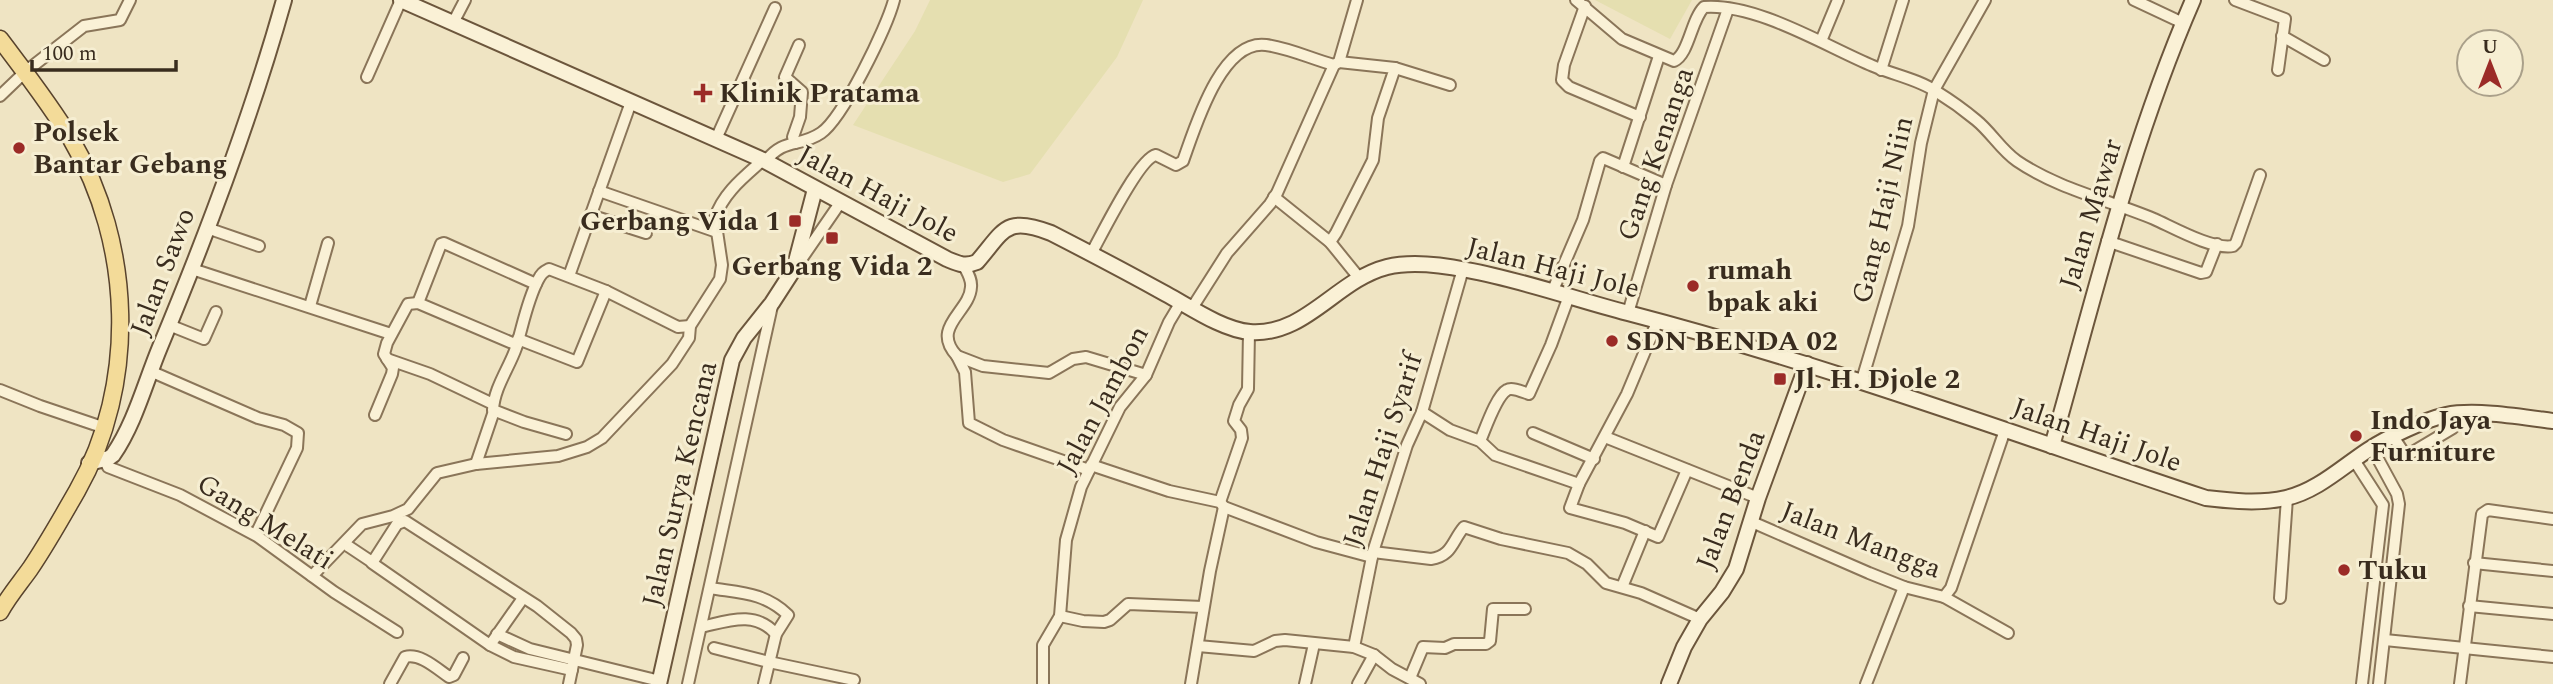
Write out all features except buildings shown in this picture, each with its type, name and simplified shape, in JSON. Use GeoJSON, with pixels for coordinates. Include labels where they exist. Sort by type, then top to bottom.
{"type":"FeatureCollection","features":[{"type":"Feature","properties":{"kind":"main road","name":"Jalan Sawo"},"geometry":{"type":"LineString","coordinates":[[97,461],[113,454],[120,444],[169,326],[244,129],[284,0]]}},
{"type":"Feature","properties":{"kind":"main road","name":"Jalan Haji Jole"},"geometry":{"type":"LineString","coordinates":[[401,0],[422,4],[453,23],[764,161],[947,260],[964,266],[977,262],[1006,228],[1017,225],[1041,229],[1186,305],[1234,328],[1249,332],[1275,331],[1294,324],[1360,279],[1388,267],[1434,265],[1463,269],[1553,290],[1862,380],[2206,498],[2256,501],[2287,498],[2330,478],[2372,448],[2423,422],[2449,415],[2494,415],[2553,421]]}},
{"type":"Feature","properties":{"kind":"main road","name":"Jalan Mawar"},"geometry":{"type":"LineString","coordinates":[[2052,446],[2107,241],[2144,124],[2193,0]]}},
{"type":"Feature","properties":{"kind":"main road"},"geometry":{"type":"LineString","coordinates":[[0,39],[54,113],[79,153],[95,190],[115,260],[121,309],[120,346],[112,402],[97,461],[38,556],[1,607]]}},
{"type":"Feature","properties":{"kind":"main road","name":"Jalan Surya Kencana"},"geometry":{"type":"LineString","coordinates":[[660,682],[732,360],[744,338],[794,270],[815,190]]}},
{"type":"Feature","properties":{"kind":"main road","name":"Jalan Benda"},"geometry":{"type":"LineString","coordinates":[[1670,684],[1684,647],[1700,619],[1736,569],[1758,498],[1807,365]]}},
{"type":"Feature","properties":{"kind":"street"},"geometry":{"type":"LineString","coordinates":[[0,96],[25,72],[84,26],[120,20],[130,0]]}},
{"type":"Feature","properties":{"kind":"street"},"geometry":{"type":"LineString","coordinates":[[367,77],[401,0]]}},
{"type":"Feature","properties":{"kind":"street"},"geometry":{"type":"LineString","coordinates":[[453,23],[465,0]]}},
{"type":"Feature","properties":{"kind":"street"},"geometry":{"type":"LineString","coordinates":[[312,576],[362,524],[408,509],[437,473],[476,464],[558,456],[587,447],[602,438],[672,364],[689,338],[690,326],[722,273],[715,218],[718,209],[732,189],[774,150],[820,133],[835,118],[891,13],[894,0]]}},
{"type":"Feature","properties":{"kind":"street","name":"Jalan Jambon"},"geometry":{"type":"LineString","coordinates":[[1043,684],[1043,645],[1060,616],[1070,520],[1090,467],[1120,407],[1146,376],[1169,322],[1274,197],[1336,64],[1357,0]]}},
{"type":"Feature","properties":{"kind":"street"},"geometry":{"type":"LineString","coordinates":[[1821,41],[1838,0]]}},
{"type":"Feature","properties":{"kind":"street"},"geometry":{"type":"LineString","coordinates":[[1881,70],[1903,0]]}},
{"type":"Feature","properties":{"kind":"street","name":"Gang Haji Niin"},"geometry":{"type":"LineString","coordinates":[[1862,380],[1908,226],[1921,143],[1934,90],[1985,0]]}},
{"type":"Feature","properties":{"kind":"street"},"geometry":{"type":"LineString","coordinates":[[2134,0],[2183,23]]}},
{"type":"Feature","properties":{"kind":"street"},"geometry":{"type":"LineString","coordinates":[[2235,0],[2286,19],[2278,70]]}},
{"type":"Feature","properties":{"kind":"street"},"geometry":{"type":"LineString","coordinates":[[1640,117],[1574,90],[1562,79],[1581,3],[1622,39],[1674,61],[1678,60],[1704,8],[1728,9],[1783,24],[1844,54],[1934,90],[1977,120],[2018,161],[2077,191],[2119,204],[2227,247],[2236,243],[2260,175]]}},
{"type":"Feature","properties":{"kind":"street"},"geometry":{"type":"LineString","coordinates":[[716,139],[775,8]]}},
{"type":"Feature","properties":{"kind":"street","name":"Gang Kenanga"},"geometry":{"type":"LineString","coordinates":[[1628,313],[1666,185],[1728,9]]}},
{"type":"Feature","properties":{"kind":"street"},"geometry":{"type":"LineString","coordinates":[[2282,36],[2325,60]]}},
{"type":"Feature","properties":{"kind":"street"},"geometry":{"type":"LineString","coordinates":[[794,144],[802,92],[785,78],[799,45]]}},
{"type":"Feature","properties":{"kind":"street"},"geometry":{"type":"LineString","coordinates":[[1091,254],[1146,160],[1156,155],[1176,165],[1183,161],[1210,95],[1230,61],[1248,47],[1267,46],[1336,64],[1395,68],[1450,85]]}},
{"type":"Feature","properties":{"kind":"street"},"geometry":{"type":"LineString","coordinates":[[1623,167],[1659,56]]}},
{"type":"Feature","properties":{"kind":"street"},"geometry":{"type":"LineString","coordinates":[[1330,242],[1373,160],[1378,118],[1395,68]]}},
{"type":"Feature","properties":{"kind":"street"},"geometry":{"type":"LineString","coordinates":[[569,276],[631,102]]}},
{"type":"Feature","properties":{"kind":"street"},"geometry":{"type":"LineString","coordinates":[[1553,290],[1583,220],[1603,158],[1666,185]]}},
{"type":"Feature","properties":{"kind":"street"},"geometry":{"type":"LineString","coordinates":[[599,191],[717,232]]}},
{"type":"Feature","properties":{"kind":"street"},"geometry":{"type":"LineString","coordinates":[[1274,197],[1330,242],[1360,279]]}},
{"type":"Feature","properties":{"kind":"street","name":"Jalan Surya Kencana"},"geometry":{"type":"LineString","coordinates":[[794,270],[840,203]]}},
{"type":"Feature","properties":{"kind":"street"},"geometry":{"type":"LineString","coordinates":[[590,215],[646,233]]}},
{"type":"Feature","properties":{"kind":"street"},"geometry":{"type":"LineString","coordinates":[[207,228],[259,246]]}},
{"type":"Feature","properties":{"kind":"street"},"geometry":{"type":"LineString","coordinates":[[2107,241],[2201,273],[2206,272],[2217,244]]}},
{"type":"Feature","properties":{"kind":"street"},"geometry":{"type":"LineString","coordinates":[[310,306],[328,243]]}},
{"type":"Feature","properties":{"kind":"street"},"geometry":{"type":"LineString","coordinates":[[418,303],[442,243],[536,284]]}},
{"type":"Feature","properties":{"kind":"street"},"geometry":{"type":"LineString","coordinates":[[964,266],[970,277],[971,290],[948,328],[947,336],[965,372],[970,423],[1003,440],[1222,505],[1316,542],[1372,555],[1439,558],[1452,548],[1464,527],[1501,539],[1556,549],[1587,564],[1606,583],[1641,593],[1700,619]]}},
{"type":"Feature","properties":{"kind":"street"},"geometry":{"type":"LineString","coordinates":[[192,269],[391,334]]}},
{"type":"Feature","properties":{"kind":"street"},"geometry":{"type":"LineString","coordinates":[[476,464],[536,284],[544,271],[550,269],[569,276],[678,327],[690,326]]}},
{"type":"Feature","properties":{"kind":"street","name":"Jalan Haji Syarif"},"geometry":{"type":"LineString","coordinates":[[1354,647],[1372,555],[1407,445],[1422,412],[1463,269]]}},
{"type":"Feature","properties":{"kind":"street"},"geometry":{"type":"LineString","coordinates":[[375,415],[393,368],[384,354],[405,307],[411,303],[418,303],[577,362],[606,292]]}},
{"type":"Feature","properties":{"kind":"street"},"geometry":{"type":"LineString","coordinates":[[1480,442],[1492,412],[1506,391],[1511,389],[1529,394],[1569,296]]}},
{"type":"Feature","properties":{"kind":"street"},"geometry":{"type":"LineString","coordinates":[[688,684],[772,303]]}},
{"type":"Feature","properties":{"kind":"street"},"geometry":{"type":"LineString","coordinates":[[169,326],[204,339],[216,312]]}},
{"type":"Feature","properties":{"kind":"street"},"geometry":{"type":"LineString","coordinates":[[1658,320],[1627,394],[1570,504],[1572,509],[1625,523],[1656,537],[1659,536],[1688,470]]}},
{"type":"Feature","properties":{"kind":"street"},"geometry":{"type":"LineString","coordinates":[[1191,684],[1222,505],[1242,438],[1241,430],[1234,421],[1248,388],[1249,332]]}},
{"type":"Feature","properties":{"kind":"street"},"geometry":{"type":"LineString","coordinates":[[957,356],[983,366],[1049,373],[1073,359],[1086,357],[1146,376]]}},
{"type":"Feature","properties":{"kind":"street"},"geometry":{"type":"LineString","coordinates":[[386,358],[430,374],[494,408],[566,434]]}},
{"type":"Feature","properties":{"kind":"street"},"geometry":{"type":"LineString","coordinates":[[150,371],[298,433],[297,448],[258,530]]}},
{"type":"Feature","properties":{"kind":"street"},"geometry":{"type":"LineString","coordinates":[[0,390],[105,428]]}},
{"type":"Feature","properties":{"kind":"street"},"geometry":{"type":"LineString","coordinates":[[1422,412],[1450,430],[1480,442],[1495,455],[1579,484]]}},
{"type":"Feature","properties":{"kind":"street"},"geometry":{"type":"LineString","coordinates":[[2394,438],[2406,456],[2454,428]]}},
{"type":"Feature","properties":{"kind":"street","name":"Jalan Mangga"},"geometry":{"type":"LineString","coordinates":[[1752,522],[1904,587],[1944,597],[1951,588],[2005,430]]}},
{"type":"Feature","properties":{"kind":"street"},"geometry":{"type":"LineString","coordinates":[[1533,433],[1594,459]]}},
{"type":"Feature","properties":{"kind":"street"},"geometry":{"type":"LineString","coordinates":[[1605,437],[1758,498]]}},
{"type":"Feature","properties":{"kind":"street"},"geometry":{"type":"LineString","coordinates":[[2372,448],[2397,494],[2399,504],[2379,684]]}},
{"type":"Feature","properties":{"kind":"street"},"geometry":{"type":"LineString","coordinates":[[2354,460],[2383,505],[2362,684]]}},
{"type":"Feature","properties":{"kind":"street","name":"Gang Melati"},"geometry":{"type":"LineString","coordinates":[[97,461],[180,495],[257,536],[397,632]]}},
{"type":"Feature","properties":{"kind":"street"},"geometry":{"type":"LineString","coordinates":[[2383,505],[2397,494]]}},
{"type":"Feature","properties":{"kind":"street"},"geometry":{"type":"LineString","coordinates":[[2280,598],[2287,498]]}},
{"type":"Feature","properties":{"kind":"street"},"geometry":{"type":"LineString","coordinates":[[2460,684],[2480,518],[2488,510],[2553,519]]}},
{"type":"Feature","properties":{"kind":"street"},"geometry":{"type":"LineString","coordinates":[[372,562],[397,524],[405,522],[523,598],[576,639],[569,684]]}},
{"type":"Feature","properties":{"kind":"street"},"geometry":{"type":"LineString","coordinates":[[1622,587],[1644,531]]}},
{"type":"Feature","properties":{"kind":"street"},"geometry":{"type":"LineString","coordinates":[[348,546],[490,645],[514,657],[660,682]]}},
{"type":"Feature","properties":{"kind":"street"},"geometry":{"type":"LineString","coordinates":[[2474,563],[2553,571]]}},
{"type":"Feature","properties":{"kind":"street"},"geometry":{"type":"LineString","coordinates":[[1866,684],[1904,587]]}},
{"type":"Feature","properties":{"kind":"street"},"geometry":{"type":"LineString","coordinates":[[709,588],[768,599],[788,615],[776,634],[764,684]]}},
{"type":"Feature","properties":{"kind":"street"},"geometry":{"type":"LineString","coordinates":[[1944,597],[2008,633]]}},
{"type":"Feature","properties":{"kind":"street"},"geometry":{"type":"LineString","coordinates":[[490,645],[523,598]]}},
{"type":"Feature","properties":{"kind":"street"},"geometry":{"type":"LineString","coordinates":[[1060,616],[1097,622],[1110,620],[1128,604],[1203,607]]}},
{"type":"Feature","properties":{"kind":"street"},"geometry":{"type":"LineString","coordinates":[[2469,606],[2553,614]]}},
{"type":"Feature","properties":{"kind":"street"},"geometry":{"type":"LineString","coordinates":[[1409,678],[1423,647],[1486,644],[1490,641],[1493,609],[1525,609]]}},
{"type":"Feature","properties":{"kind":"street"},"geometry":{"type":"LineString","coordinates":[[701,627],[743,618],[756,619],[770,626],[776,634]]}},
{"type":"Feature","properties":{"kind":"street"},"geometry":{"type":"LineString","coordinates":[[497,634],[573,665]]}},
{"type":"Feature","properties":{"kind":"street"},"geometry":{"type":"LineString","coordinates":[[2385,640],[2553,657]]}},
{"type":"Feature","properties":{"kind":"street"},"geometry":{"type":"LineString","coordinates":[[1198,646],[1254,651],[1275,641],[1354,647],[1420,684]]}},
{"type":"Feature","properties":{"kind":"street"},"geometry":{"type":"LineString","coordinates":[[1305,684],[1314,644]]}},
{"type":"Feature","properties":{"kind":"street"},"geometry":{"type":"LineString","coordinates":[[715,648],[769,663],[855,680]]}},
{"type":"Feature","properties":{"kind":"street"},"geometry":{"type":"LineString","coordinates":[[390,684],[405,657],[409,655],[418,657],[449,677],[454,675],[463,657]]}},
{"type":"Feature","properties":{"kind":"street"},"geometry":{"type":"LineString","coordinates":[[1358,684],[1374,656]]}},
{"type":"Feature","properties":{"kind":"shaded area"},"geometry":{"type":"Polygon","coordinates":[[[930,0],[1143,0],[1117,57],[1030,174],[1003,182],[853,125],[915,31],[930,0]]]}},
{"type":"Feature","properties":{"kind":"shaded area"},"geometry":{"type":"Polygon","coordinates":[[[1595,0],[1692,0],[1670,39],[1595,0]]]}},
{"type":"Feature","properties":{"kind":"place","name":"Klinik Pratama"},"geometry":{"type":"Point","coordinates":[703,93]}},
{"type":"Feature","properties":{"kind":"place","name":"Polsek Bantar Gebang"},"geometry":{"type":"Point","coordinates":[19,148]}},
{"type":"Feature","properties":{"kind":"place","name":"Gerbang Vida 1"},"geometry":{"type":"Point","coordinates":[795,221]}},
{"type":"Feature","properties":{"kind":"place","name":"Gerbang Vida 2"},"geometry":{"type":"Point","coordinates":[832,238]}},
{"type":"Feature","properties":{"kind":"place","name":"rumah bpak aki"},"geometry":{"type":"Point","coordinates":[1693,286]}},
{"type":"Feature","properties":{"kind":"place","name":"SDN BENDA 02"},"geometry":{"type":"Point","coordinates":[1612,341]}},
{"type":"Feature","properties":{"kind":"place","name":"Jl. H. Djole 2"},"geometry":{"type":"Point","coordinates":[1780,379]}},
{"type":"Feature","properties":{"kind":"place","name":"Indo Jaya Furniture"},"geometry":{"type":"Point","coordinates":[2356,436]}},
{"type":"Feature","properties":{"kind":"place","name":"Tuku"},"geometry":{"type":"Point","coordinates":[2344,570]}}]}
